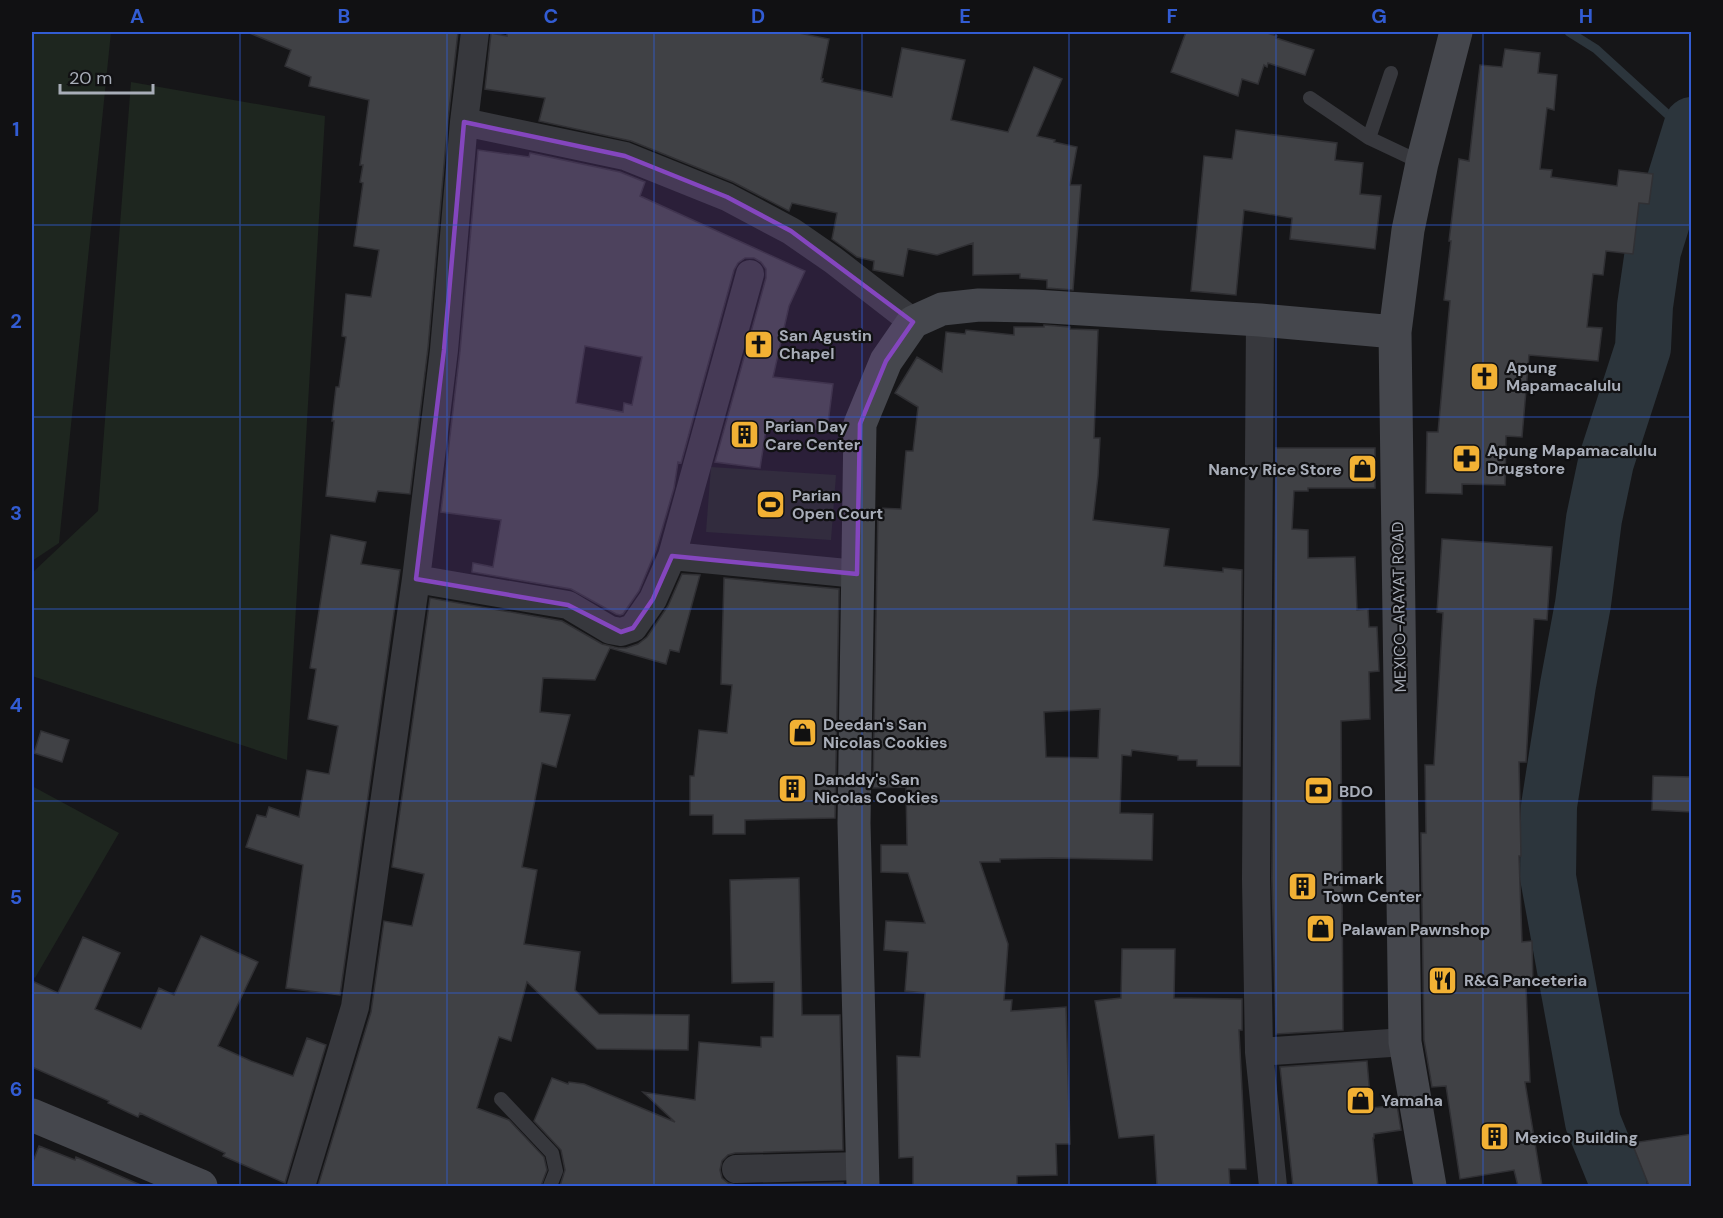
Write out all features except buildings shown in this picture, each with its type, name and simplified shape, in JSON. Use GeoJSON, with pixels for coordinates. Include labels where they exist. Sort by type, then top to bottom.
{"type":"FeatureCollection","features":[{"type":"Feature","properties":{"kind":"main road","name":"MEXICO-ARAYAT ROAD"},"geometry":{"type":"LineString","coordinates":[[1430,1186],[1405,1042],[1395,332],[1408,230],[1422,164],[1456,32]]}},
{"type":"Feature","properties":{"kind":"main road"},"geometry":{"type":"LineString","coordinates":[[862,1176],[854,823],[860,424],[886,361],[913,322],[942,309],[979,305],[1260,320],[1395,332]]}},
{"type":"Feature","properties":{"kind":"main road"},"geometry":{"type":"LineString","coordinates":[[32,1116],[201,1186]]}},
{"type":"Feature","properties":{"kind":"street"},"geometry":{"type":"LineString","coordinates":[[301,1186],[355,1007],[416,579],[444,350],[464,122],[475,32]]}},
{"type":"Feature","properties":{"kind":"street"},"geometry":{"type":"LineString","coordinates":[[464,122],[625,156],[727,197],[791,231],[833,260],[913,322]]}},
{"type":"Feature","properties":{"kind":"street"},"geometry":{"type":"LineString","coordinates":[[416,579],[567,604],[610,630],[621,632],[633,628],[653,599],[672,556],[750,274]]}},
{"type":"Feature","properties":{"kind":"street"},"geometry":{"type":"LineString","coordinates":[[1260,320],[1256,846],[1258,1052],[1273,1186]]}},
{"type":"Feature","properties":{"kind":"street"},"geometry":{"type":"LineString","coordinates":[[672,556],[857,574]]}},
{"type":"Feature","properties":{"kind":"street"},"geometry":{"type":"LineString","coordinates":[[1258,1052],[1405,1042]]}},
{"type":"Feature","properties":{"kind":"street"},"geometry":{"type":"LineString","coordinates":[[736,1168],[862,1176]]}},
{"type":"Feature","properties":{"kind":"lane"},"geometry":{"type":"LineString","coordinates":[[1369,138],[1391,73]]}},
{"type":"Feature","properties":{"kind":"lane"},"geometry":{"type":"LineString","coordinates":[[1310,98],[1369,138],[1422,164]]}},
{"type":"Feature","properties":{"kind":"lane"},"geometry":{"type":"LineString","coordinates":[[501,1099],[552,1153],[556,1171],[550,1186]]}},
{"type":"Feature","properties":{"kind":"highlighted area"},"geometry":{"type":"Polygon","coordinates":[[[464,122],[625,156],[727,197],[791,231],[913,322],[886,361],[860,424],[857,574],[672,556],[653,599],[633,628],[621,632],[568,605],[416,579],[444,350],[464,122]]]}},
{"type":"Feature","properties":{"kind":"shaded area"},"geometry":{"type":"Polygon","coordinates":[[[32,32],[111,32],[59,543],[32,561],[32,32]]]}},
{"type":"Feature","properties":{"kind":"shaded area"},"geometry":{"type":"Polygon","coordinates":[[[131,82],[325,116],[287,760],[32,676],[32,573],[98,511],[131,82]]]}},
{"type":"Feature","properties":{"kind":"shaded area","name":"Parian Open Court"},"geometry":{"type":"Polygon","coordinates":[[[711,467],[836,475],[831,540],[706,532],[711,467]]]}},
{"type":"Feature","properties":{"kind":"shaded area"},"geometry":{"type":"Polygon","coordinates":[[[32,786],[119,833],[35,978],[32,975],[32,786]]]}},
{"type":"Feature","properties":{"kind":"waterway"},"geometry":{"type":"LineString","coordinates":[[1569,32],[1596,49],[1688,133]]}},
{"type":"Feature","properties":{"kind":"waterway"},"geometry":{"type":"LineString","coordinates":[[1619,1186],[1593,1122],[1548,877],[1549,806],[1583,604],[1594,519],[1606,462],[1643,348],[1645,306],[1653,251],[1692,125]]}},
{"type":"Feature","properties":{"kind":"place","name":"San Agustin Chapel"},"geometry":{"type":"Point","coordinates":[758,344]}},
{"type":"Feature","properties":{"kind":"place","name":"Apung Mapamacalulu"},"geometry":{"type":"Point","coordinates":[1485,376]}},
{"type":"Feature","properties":{"kind":"place","name":"Parian Day Care Center"},"geometry":{"type":"Point","coordinates":[744,435]}},
{"type":"Feature","properties":{"kind":"place","name":"Apung Mapamacalulu Drugstore"},"geometry":{"type":"Point","coordinates":[1466,459]}},
{"type":"Feature","properties":{"kind":"place","name":"Nancy Rice Store"},"geometry":{"type":"Point","coordinates":[1363,469]}},
{"type":"Feature","properties":{"kind":"place","name":"Parian Open Court"},"geometry":{"type":"Point","coordinates":[771,504]}},
{"type":"Feature","properties":{"kind":"place","name":"Deedan's San Nicolas Cookies"},"geometry":{"type":"Point","coordinates":[802,733]}},
{"type":"Feature","properties":{"kind":"place","name":"Danddy's San Nicolas Cookies"},"geometry":{"type":"Point","coordinates":[793,788]}},
{"type":"Feature","properties":{"kind":"place","name":"BDO"},"geometry":{"type":"Point","coordinates":[1318,791]}},
{"type":"Feature","properties":{"kind":"place","name":"Primark Town Center"},"geometry":{"type":"Point","coordinates":[1302,887]}},
{"type":"Feature","properties":{"kind":"place","name":"Palawan Pawnshop"},"geometry":{"type":"Point","coordinates":[1321,929]}},
{"type":"Feature","properties":{"kind":"place","name":"R&G Panceteria"},"geometry":{"type":"Point","coordinates":[1443,980]}},
{"type":"Feature","properties":{"kind":"place","name":"Yamaha"},"geometry":{"type":"Point","coordinates":[1360,1100]}},
{"type":"Feature","properties":{"kind":"place","name":"Mexico Building"},"geometry":{"type":"Point","coordinates":[1494,1137]}}]}
